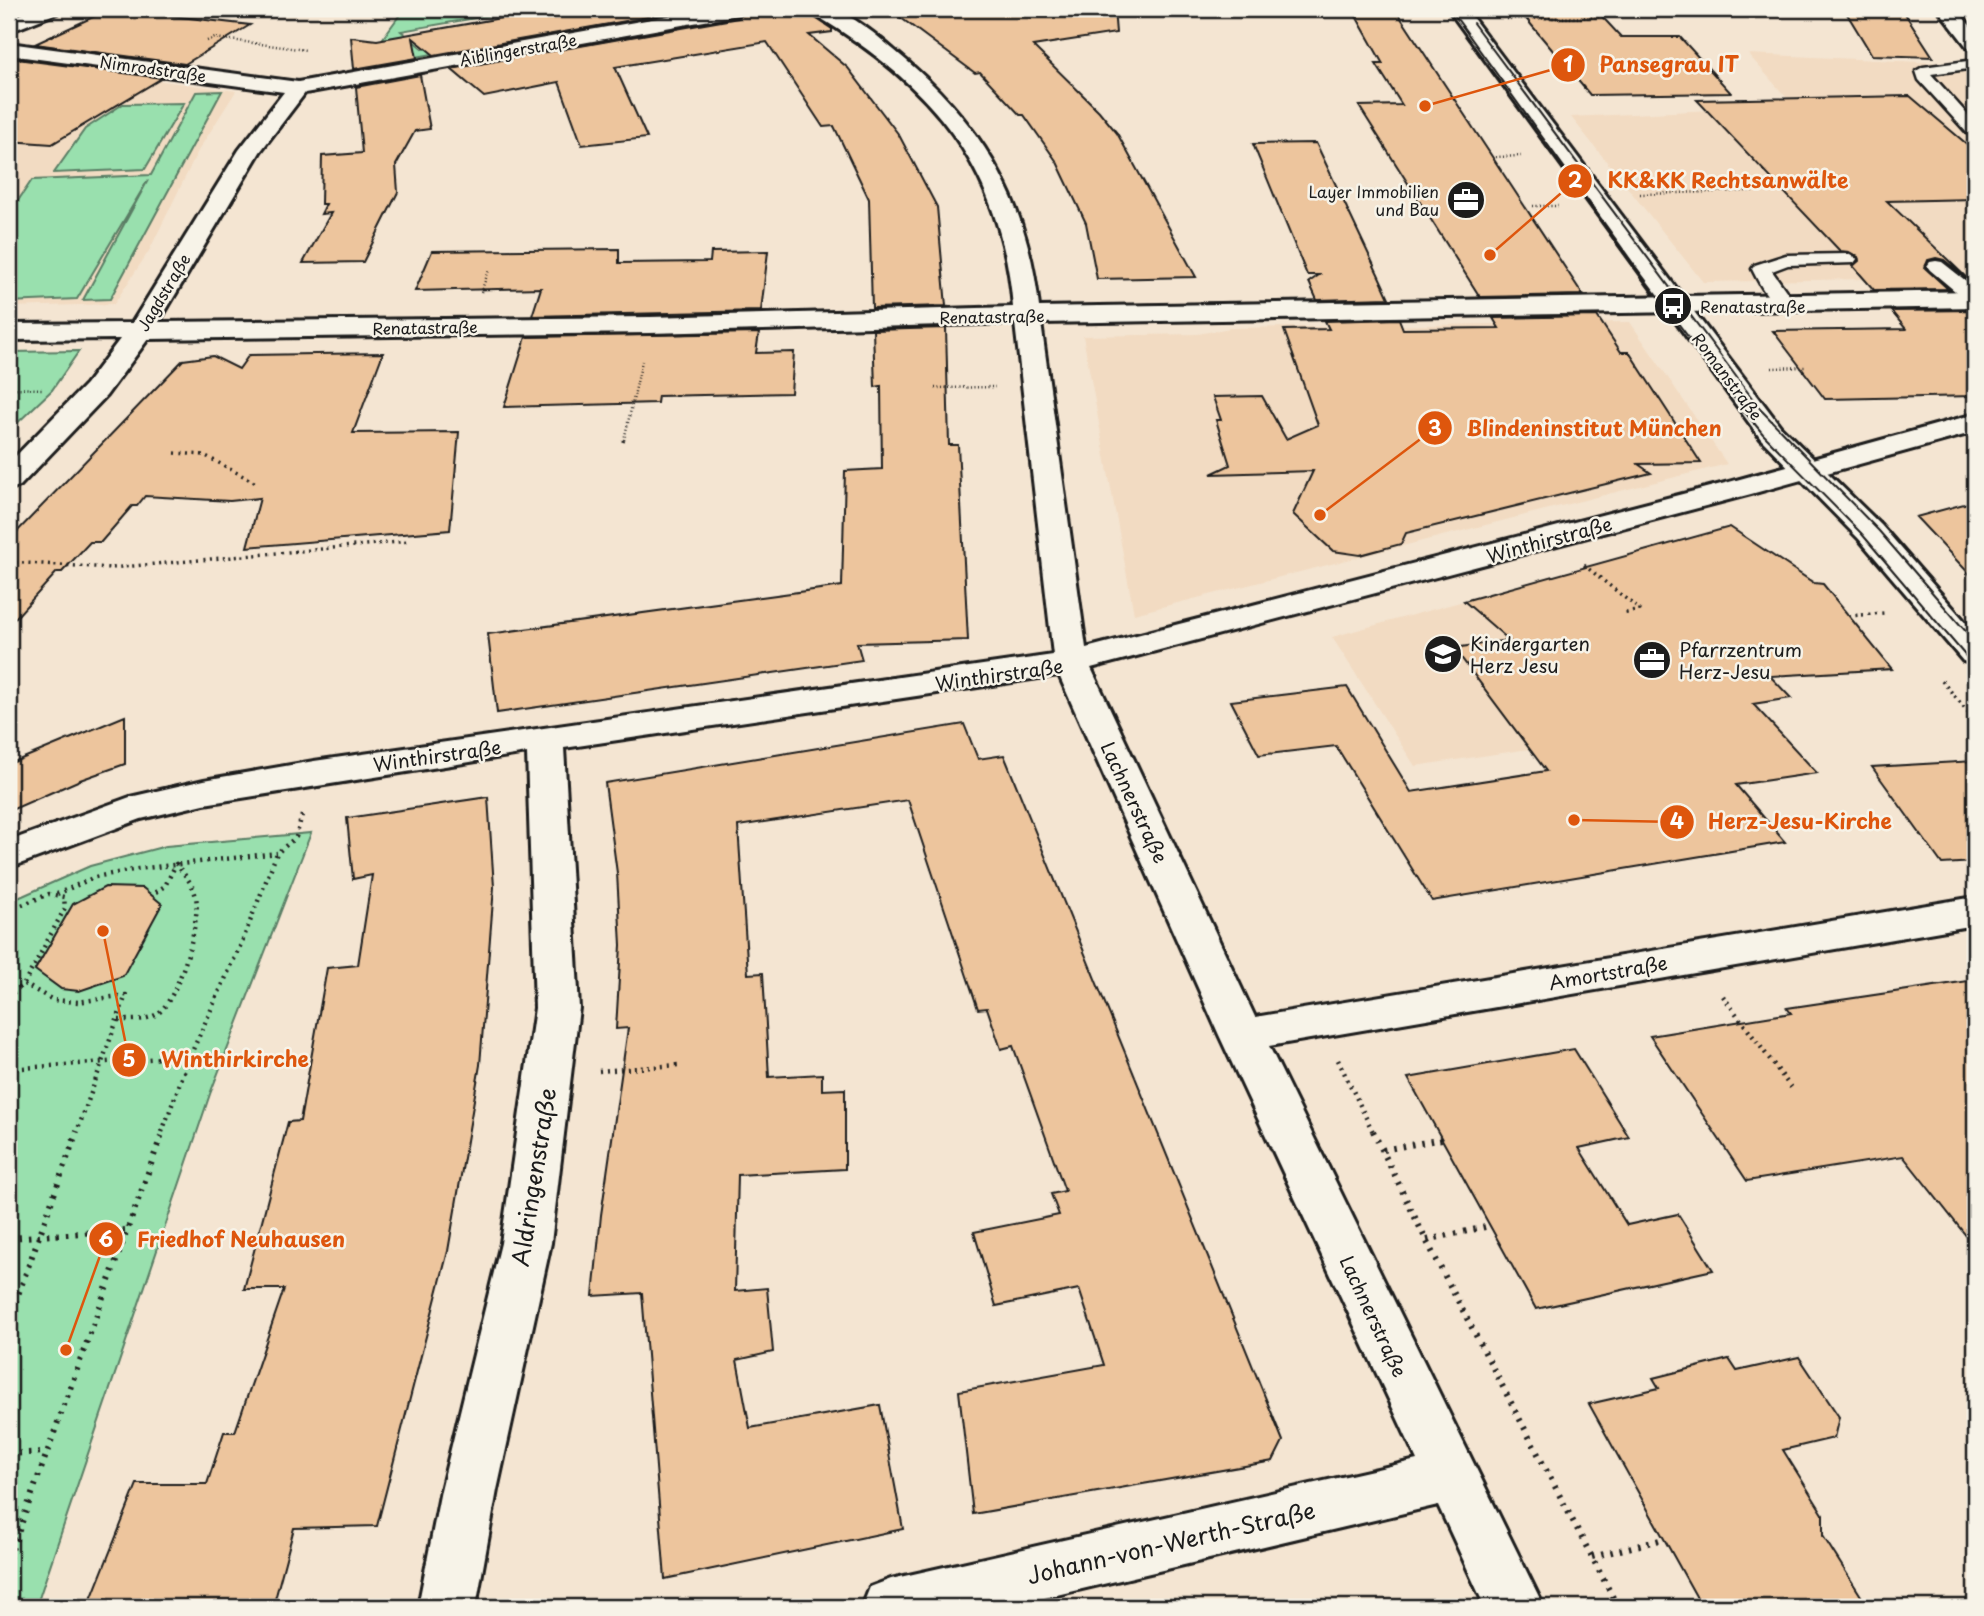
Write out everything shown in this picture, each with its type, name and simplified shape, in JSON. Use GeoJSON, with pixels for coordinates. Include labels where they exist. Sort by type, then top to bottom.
{"type":"FeatureCollection","features":[{"type":"Feature","properties":{"kind":"street"},"geometry":{"type":"LineString","coordinates":[[9,26],[50,9]]}},
{"type":"Feature","properties":{"kind":"street","name":"Aiblingerstraße"},"geometry":{"type":"LineString","coordinates":[[298,88],[738,9]]}},
{"type":"Feature","properties":{"kind":"street","name":"Lachnerstraße"},"geometry":{"type":"LineString","coordinates":[[819,9],[866,37],[905,69],[968,137],[989,173],[1010,223],[1028,315],[1071,663],[1241,1035],[1515,1607]]}},
{"type":"Feature","properties":{"kind":"street"},"geometry":{"type":"LineString","coordinates":[[1947,9],[1975,44]]}},
{"type":"Feature","properties":{"kind":"street","name":"Romanstraße"},"geometry":{"type":"LineString","coordinates":[[1461,15],[1753,410],[1870,532],[1975,654]]}},
{"type":"Feature","properties":{"kind":"street","name":"Nimrodstraße"},"geometry":{"type":"LineString","coordinates":[[9,49],[298,88]]}},
{"type":"Feature","properties":{"kind":"street","name":"Jagdstraße"},"geometry":{"type":"LineString","coordinates":[[9,480],[96,390],[141,330],[250,150],[298,88]]}},
{"type":"Feature","properties":{"kind":"street","name":"Renatastraße"},"geometry":{"type":"LineString","coordinates":[[9,332],[650,325],[1028,315],[1975,299]]}},
{"type":"Feature","properties":{"kind":"street","name":"Winthirstraße"},"geometry":{"type":"LineString","coordinates":[[9,855],[38,841],[131,808],[204,792],[1071,663],[1588,528],[1975,422]]}},
{"type":"Feature","properties":{"kind":"street","name":"Aldringenstraße"},"geometry":{"type":"LineString","coordinates":[[447,1607],[469,1490],[526,1243],[557,1008],[545,740]]}},
{"type":"Feature","properties":{"kind":"street","name":"Amortstraße"},"geometry":{"type":"LineString","coordinates":[[1241,1035],[1975,911]]}},
{"type":"Feature","properties":{"kind":"street","name":"Johann-von-Werth-Straße"},"geometry":{"type":"LineString","coordinates":[[891,1607],[1451,1477]]}},
{"type":"Feature","properties":{"kind":"lane"},"geometry":{"type":"LineString","coordinates":[[1975,64],[1923,71],[1924,77],[1975,132]]}},
{"type":"Feature","properties":{"kind":"lane"},"geometry":{"type":"LineString","coordinates":[[1786,302],[1769,284],[1761,269],[1786,260],[1848,259]]}},
{"type":"Feature","properties":{"kind":"lane"},"geometry":{"type":"LineString","coordinates":[[1936,266],[1975,299]]}},
{"type":"Feature","properties":{"kind":"path"},"geometry":{"type":"LineString","coordinates":[[1461,15],[1601,17]]}},
{"type":"Feature","properties":{"kind":"path"},"geometry":{"type":"LineString","coordinates":[[215,38],[306,50]]}},
{"type":"Feature","properties":{"kind":"path"},"geometry":{"type":"LineString","coordinates":[[1594,195],[1782,190]]}},
{"type":"Feature","properties":{"kind":"path"},"geometry":{"type":"LineString","coordinates":[[623,442],[650,325]]}},
{"type":"Feature","properties":{"kind":"path"},"geometry":{"type":"LineString","coordinates":[[935,388],[1035,386]]}},
{"type":"Feature","properties":{"kind":"path"},"geometry":{"type":"LineString","coordinates":[[175,453],[204,455],[258,484]]}},
{"type":"Feature","properties":{"kind":"path"},"geometry":{"type":"LineString","coordinates":[[9,562],[111,568],[410,541]]}},
{"type":"Feature","properties":{"kind":"path"},"geometry":{"type":"LineString","coordinates":[[1586,567],[1640,610],[1622,614]]}},
{"type":"Feature","properties":{"kind":"path"},"geometry":{"type":"LineString","coordinates":[[1849,616],[1885,612]]}},
{"type":"Feature","properties":{"kind":"path"},"geometry":{"type":"LineString","coordinates":[[9,1558],[12,1541],[47,1452],[190,1056],[242,942],[276,853],[296,837]]}},
{"type":"Feature","properties":{"kind":"path"},"geometry":{"type":"LineString","coordinates":[[57,894],[95,877],[176,864],[276,853]]}},
{"type":"Feature","properties":{"kind":"path"},"geometry":{"type":"LineString","coordinates":[[151,895],[165,886],[176,864]]}},
{"type":"Feature","properties":{"kind":"path"},"geometry":{"type":"LineString","coordinates":[[118,1020],[146,1019],[162,1011],[190,950],[197,907],[192,883],[176,864]]}},
{"type":"Feature","properties":{"kind":"path"},"geometry":{"type":"LineString","coordinates":[[9,910],[49,894],[64,897],[65,908],[24,984],[9,996]]}},
{"type":"Feature","properties":{"kind":"path"},"geometry":{"type":"LineString","coordinates":[[9,1320],[127,995],[78,1002],[53,1000],[24,984]]}},
{"type":"Feature","properties":{"kind":"path"},"geometry":{"type":"LineString","coordinates":[[1717,987],[1792,1090]]}},
{"type":"Feature","properties":{"kind":"path"},"geometry":{"type":"LineString","coordinates":[[1349,1053],[1336,1055],[1426,1240],[1618,1607]]}},
{"type":"Feature","properties":{"kind":"path"},"geometry":{"type":"LineString","coordinates":[[9,1069],[190,1056]]}},
{"type":"Feature","properties":{"kind":"path"},"geometry":{"type":"LineString","coordinates":[[549,1075],[678,1065]]}},
{"type":"Feature","properties":{"kind":"path"},"geometry":{"type":"LineString","coordinates":[[1383,1150],[1443,1139]]}},
{"type":"Feature","properties":{"kind":"path"},"geometry":{"type":"LineString","coordinates":[[1426,1240],[1490,1226]]}},
{"type":"Feature","properties":{"kind":"path"},"geometry":{"type":"LineString","coordinates":[[9,1238],[125,1230]]}},
{"type":"Feature","properties":{"kind":"path"},"geometry":{"type":"LineString","coordinates":[[9,1454],[47,1452]]}},
{"type":"Feature","properties":{"kind":"path"},"geometry":{"type":"LineString","coordinates":[[1592,1557],[1664,1539]]}},
{"type":"Feature","properties":{"kind":"shaded area"},"geometry":{"type":"Polygon","coordinates":[[[1748,54],[1963,64],[1975,79],[1975,277],[1703,282],[1571,117],[1794,106],[1748,54]]]}},
{"type":"Feature","properties":{"kind":"shaded area"},"geometry":{"type":"Polygon","coordinates":[[[65,68],[236,91],[198,151],[149,251],[114,304],[9,307],[9,94],[65,68]]]}},
{"type":"Feature","properties":{"kind":"shaded area"},"geometry":{"type":"Polygon","coordinates":[[[1630,322],[1727,464],[1134,614],[1083,336],[1198,334],[1230,328],[1630,322]]]}},
{"type":"Feature","properties":{"kind":"shaded area","name":"Kindergarten Herz Jesu"},"geometry":{"type":"Polygon","coordinates":[[[1577,570],[1610,737],[1415,766],[1332,637],[1577,570]]]}},
{"type":"Feature","properties":{"kind":"green space"},"geometry":{"type":"Polygon","coordinates":[[[404,9],[527,9],[401,31],[423,49],[481,39],[487,44],[362,67],[404,9]]]}},
{"type":"Feature","properties":{"kind":"green space"},"geometry":{"type":"Polygon","coordinates":[[[222,91],[110,299],[83,300],[148,180],[77,299],[9,302],[9,214],[32,180],[151,175],[196,92],[222,91]]]}},
{"type":"Feature","properties":{"kind":"green space"},"geometry":{"type":"Polygon","coordinates":[[[184,103],[145,169],[54,173],[85,129],[123,104],[184,103]]]}},
{"type":"Feature","properties":{"kind":"green space"},"geometry":{"type":"Polygon","coordinates":[[[79,351],[52,390],[9,431],[9,373],[15,365],[9,364],[9,352],[79,351]]]}},
{"type":"Feature","properties":{"kind":"green space"},"geometry":{"type":"Polygon","coordinates":[[[311,833],[210,1094],[36,1607],[9,1607],[9,902],[90,866],[166,846],[311,833]]]}},
{"type":"Feature","properties":{"kind":"building"},"geometry":{"type":"Polygon","coordinates":[[[110,9],[250,25],[185,64],[35,44],[110,9]]]}},
{"type":"Feature","properties":{"kind":"building"},"geometry":{"type":"Polygon","coordinates":[[[551,9],[694,9],[434,55],[413,38],[417,58],[354,69],[351,37],[377,40],[551,9]]]}},
{"type":"Feature","properties":{"kind":"building"},"geometry":{"type":"Polygon","coordinates":[[[749,9],[807,9],[811,15],[832,29],[832,32],[809,35],[848,68],[899,135],[937,207],[946,306],[872,308],[869,199],[834,126],[823,127],[767,42],[615,67],[647,138],[582,145],[559,82],[484,97],[451,69],[738,18],[749,9]]]}},
{"type":"Feature","properties":{"kind":"building"},"geometry":{"type":"Polygon","coordinates":[[[889,9],[1114,9],[1116,33],[1033,46],[1099,111],[1117,133],[1196,277],[1097,279],[1086,223],[1057,162],[1024,115],[1020,115],[980,72],[975,73],[889,9]]]}},
{"type":"Feature","properties":{"kind":"building"},"geometry":{"type":"Polygon","coordinates":[[[1352,9],[1395,9],[1583,295],[1480,297],[1359,106],[1402,105],[1376,64],[1383,64],[1352,9]]]}},
{"type":"Feature","properties":{"kind":"building"},"geometry":{"type":"Polygon","coordinates":[[[1518,9],[1595,9],[1621,37],[1680,37],[1731,93],[1590,95],[1518,9]]]}},
{"type":"Feature","properties":{"kind":"building"},"geometry":{"type":"Polygon","coordinates":[[[1844,9],[1902,9],[1933,57],[1872,55],[1844,9]]]}},
{"type":"Feature","properties":{"kind":"building"},"geometry":{"type":"Polygon","coordinates":[[[9,58],[162,78],[52,144],[9,141],[9,58]]]}},
{"type":"Feature","properties":{"kind":"building"},"geometry":{"type":"Polygon","coordinates":[[[420,75],[430,129],[415,131],[396,165],[398,192],[363,262],[303,263],[331,213],[321,214],[326,204],[321,204],[322,156],[362,153],[356,87],[420,75]]]}},
{"type":"Feature","properties":{"kind":"building"},"geometry":{"type":"Polygon","coordinates":[[[1910,96],[1975,151],[1975,199],[1887,201],[1972,283],[1944,260],[1936,258],[1928,260],[1925,268],[1948,289],[1874,290],[1853,266],[1859,261],[1858,257],[1840,251],[1697,100],[1910,96]]]}},
{"type":"Feature","properties":{"kind":"building"},"geometry":{"type":"Polygon","coordinates":[[[1316,143],[1389,298],[1317,300],[1309,282],[1319,275],[1307,275],[1253,144],[1316,143]]]}},
{"type":"Feature","properties":{"kind":"building"},"geometry":{"type":"Polygon","coordinates":[[[619,249],[619,263],[710,262],[711,252],[768,251],[761,311],[532,316],[541,288],[415,291],[432,251],[619,249]]]}},
{"type":"Feature","properties":{"kind":"building"},"geometry":{"type":"Polygon","coordinates":[[[1975,310],[1975,396],[1825,399],[1773,331],[1906,329],[1891,311],[1975,310]]]}},
{"type":"Feature","properties":{"kind":"building"},"geometry":{"type":"Polygon","coordinates":[[[1597,316],[1621,352],[1629,352],[1701,463],[1638,464],[1651,473],[1406,533],[1401,544],[1360,555],[1333,551],[1293,514],[1313,471],[1211,474],[1230,465],[1216,420],[1221,420],[1213,397],[1262,396],[1286,439],[1318,425],[1284,330],[1329,329],[1325,321],[1399,319],[1403,329],[1499,328],[1493,318],[1597,316]]]}},
{"type":"Feature","properties":{"kind":"building"},"geometry":{"type":"Polygon","coordinates":[[[946,328],[949,445],[958,445],[968,640],[857,643],[862,660],[497,713],[488,634],[842,586],[845,471],[882,469],[881,386],[875,387],[873,330],[946,328]]]}},
{"type":"Feature","properties":{"kind":"building"},"geometry":{"type":"Polygon","coordinates":[[[759,333],[756,353],[794,352],[791,393],[658,396],[657,403],[504,407],[526,337],[759,333]]]}},
{"type":"Feature","properties":{"kind":"building"},"geometry":{"type":"Polygon","coordinates":[[[383,353],[353,433],[459,432],[450,530],[247,547],[260,498],[230,501],[145,496],[137,506],[132,506],[101,542],[90,542],[62,572],[57,572],[9,625],[9,540],[183,360],[213,356],[239,369],[249,355],[383,353]]]}},
{"type":"Feature","properties":{"kind":"building"},"geometry":{"type":"Polygon","coordinates":[[[1975,501],[1975,580],[1916,517],[1975,501]]]}},
{"type":"Feature","properties":{"kind":"building"},"geometry":{"type":"Polygon","coordinates":[[[1730,527],[1814,583],[1823,584],[1892,669],[1770,676],[1791,698],[1753,704],[1817,773],[1736,785],[1785,842],[1432,901],[1336,746],[1259,755],[1231,701],[1347,687],[1411,792],[1546,771],[1454,648],[1509,640],[1464,601],[1730,527]]]}},
{"type":"Feature","properties":{"kind":"building"},"geometry":{"type":"Polygon","coordinates":[[[125,716],[125,764],[9,811],[9,764],[125,716]]]}},
{"type":"Feature","properties":{"kind":"building"},"geometry":{"type":"Polygon","coordinates":[[[964,724],[978,759],[1004,755],[1283,1441],[1273,1461],[973,1514],[959,1391],[1104,1365],[1079,1289],[996,1306],[974,1232],[1059,1215],[1051,1194],[1065,1191],[1013,1046],[1001,1049],[987,1008],[978,1009],[908,800],[738,826],[748,974],[763,973],[769,1077],[822,1074],[822,1090],[845,1089],[845,1169],[738,1175],[735,1291],[767,1288],[773,1352],[737,1360],[750,1428],[880,1405],[903,1529],[665,1579],[642,1293],[593,1296],[601,1215],[628,1028],[616,1029],[621,945],[617,873],[605,783],[964,724]]]}},
{"type":"Feature","properties":{"kind":"building"},"geometry":{"type":"Polygon","coordinates":[[[1975,761],[1975,862],[1942,864],[1872,767],[1975,761]]]}},
{"type":"Feature","properties":{"kind":"building"},"geometry":{"type":"Polygon","coordinates":[[[488,797],[494,887],[480,1065],[448,1251],[377,1526],[294,1528],[273,1607],[88,1607],[137,1484],[207,1484],[224,1432],[235,1432],[284,1289],[244,1289],[288,1122],[300,1121],[327,968],[358,965],[372,875],[353,879],[347,818],[488,797]]]}},
{"type":"Feature","properties":{"kind":"building"},"geometry":{"type":"Polygon","coordinates":[[[105,887],[143,888],[162,904],[123,976],[79,991],[61,989],[35,970],[73,904],[105,887]]]}},
{"type":"Feature","properties":{"kind":"building"},"geometry":{"type":"Polygon","coordinates":[[[1975,980],[1975,1247],[1903,1156],[1747,1181],[1650,1036],[1791,1013],[1787,1008],[1975,980]]]}},
{"type":"Feature","properties":{"kind":"building"},"geometry":{"type":"Polygon","coordinates":[[[1574,1049],[1629,1137],[1579,1148],[1627,1225],[1678,1214],[1713,1270],[1536,1309],[1408,1078],[1574,1049]]]}},
{"type":"Feature","properties":{"kind":"building"},"geometry":{"type":"Polygon","coordinates":[[[1799,1357],[1839,1417],[1834,1438],[1783,1450],[1823,1514],[1823,1536],[1868,1607],[1702,1607],[1589,1404],[1659,1388],[1653,1378],[1729,1359],[1737,1371],[1799,1357]]]}},
{"type":"Feature","properties":{"kind":"tram line"},"geometry":{"type":"LineString","coordinates":[[1450,9],[1635,266],[1744,411],[1763,434],[1861,533],[1975,667]]}},
{"type":"Feature","properties":{"kind":"tram line"},"geometry":{"type":"LineString","coordinates":[[1473,23],[1761,410],[1879,531],[1975,642]]}},
{"type":"Feature","properties":{"kind":"place","name":"Pansegrau IT"},"geometry":{"type":"Point","coordinates":[1425,106]}},
{"type":"Feature","properties":{"kind":"place","name":"Layer Immobilien und Bau"},"geometry":{"type":"Point","coordinates":[1466,200]}},
{"type":"Feature","properties":{"kind":"place","name":"KK&KK Rechtsanwälte"},"geometry":{"type":"Point","coordinates":[1490,255]}},
{"type":"Feature","properties":{"kind":"place","name":"Renatastraße"},"geometry":{"type":"Point","coordinates":[1673,306]}},
{"type":"Feature","properties":{"kind":"place","name":"Blindeninstitut München"},"geometry":{"type":"Point","coordinates":[1320,515]}},
{"type":"Feature","properties":{"kind":"place","name":"Kindergarten Herz Jesu"},"geometry":{"type":"Point","coordinates":[1443,654]}},
{"type":"Feature","properties":{"kind":"place","name":"Pfarrzentrum Herz-Jesu"},"geometry":{"type":"Point","coordinates":[1652,660]}},
{"type":"Feature","properties":{"kind":"place","name":"Herz-Jesu-Kirche"},"geometry":{"type":"Point","coordinates":[1574,820]}},
{"type":"Feature","properties":{"kind":"place","name":"Winthirkirche"},"geometry":{"type":"Point","coordinates":[103,931]}},
{"type":"Feature","properties":{"kind":"place","name":"Friedhof Neuhausen"},"geometry":{"type":"Point","coordinates":[66,1350]}}]}
